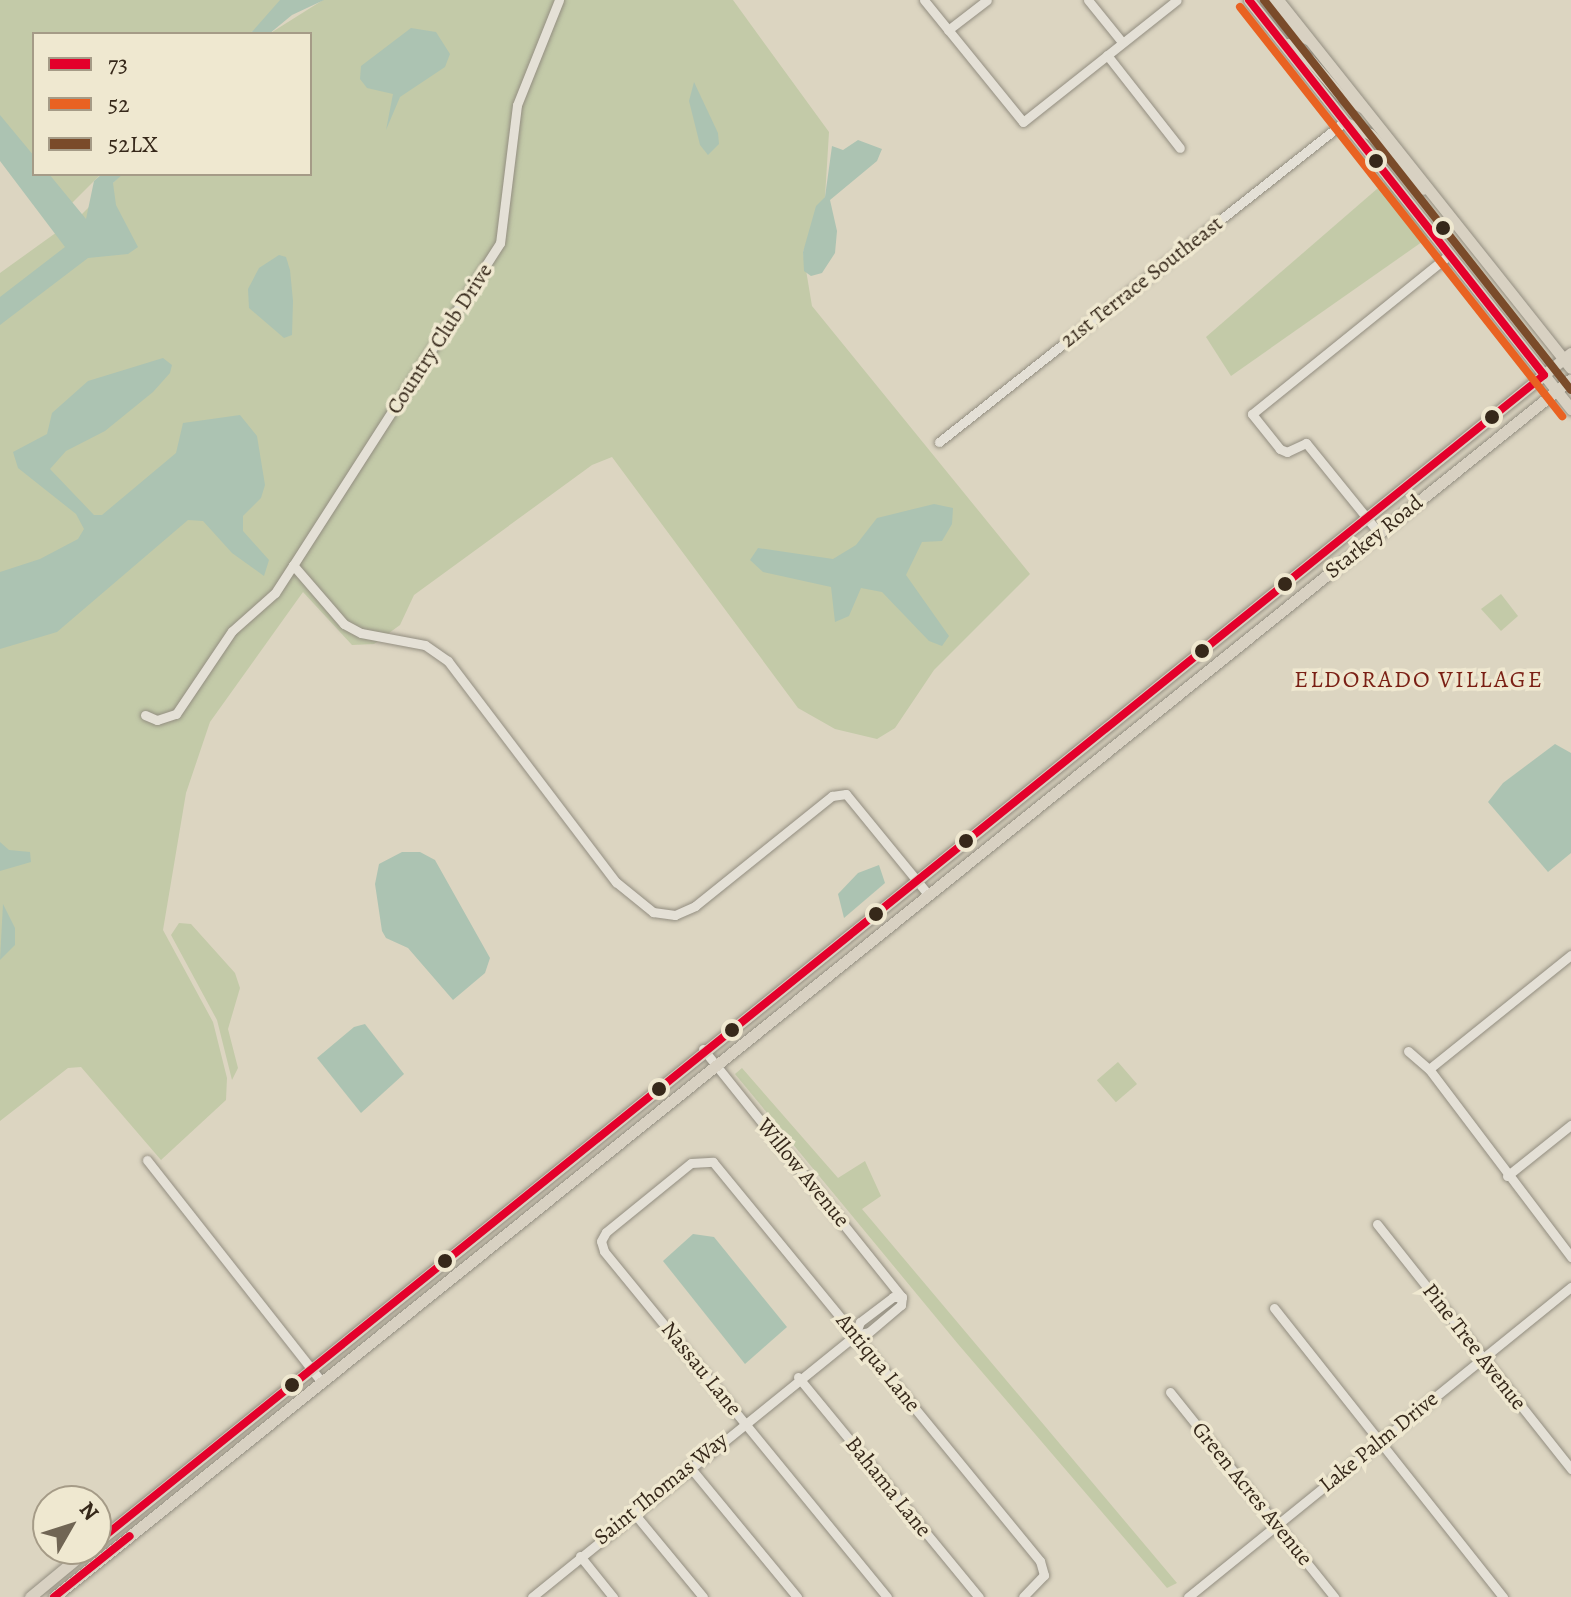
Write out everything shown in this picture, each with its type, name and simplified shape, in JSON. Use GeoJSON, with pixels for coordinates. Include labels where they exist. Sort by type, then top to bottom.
{"type":"FeatureCollection","features":[{"type":"Feature","properties":{"kind":"main road"},"geometry":{"type":"LineString","coordinates":[[1249,0],[1571,409]]}},
{"type":"Feature","properties":{"kind":"main road"},"geometry":{"type":"LineString","coordinates":[[1266,0],[1290,30],[1309,39]]}},
{"type":"Feature","properties":{"kind":"main road"},"geometry":{"type":"LineString","coordinates":[[1278,0],[1569,360]]}},
{"type":"Feature","properties":{"kind":"main road"},"geometry":{"type":"LineString","coordinates":[[1278,36],[1309,59],[1341,96],[1364,108]]}},
{"type":"Feature","properties":{"kind":"main road"},"geometry":{"type":"LineString","coordinates":[[1344,122],[1370,134],[1406,176],[1436,198]]}},
{"type":"Feature","properties":{"kind":"main road","name":"Starkey Road"},"geometry":{"type":"LineString","coordinates":[[112,1530],[703,1049],[1544,375],[1569,360]]}},
{"type":"Feature","properties":{"kind":"main road","name":"Starkey Road"},"geometry":{"type":"LineString","coordinates":[[54,1597],[715,1063],[1571,379]]}},
{"type":"Feature","properties":{"kind":"main road"},"geometry":{"type":"LineString","coordinates":[[30,1597],[69,1565]]}},
{"type":"Feature","properties":{"kind":"street","name":"Country Club Drive"},"geometry":{"type":"LineString","coordinates":[[145,715],[157,720],[176,714],[232,631],[275,593],[500,243],[517,105],[559,0]]}},
{"type":"Feature","properties":{"kind":"street"},"geometry":{"type":"LineString","coordinates":[[924,0],[1023,122],[1177,0]]}},
{"type":"Feature","properties":{"kind":"street"},"geometry":{"type":"LineString","coordinates":[[948,30],[987,0]]}},
{"type":"Feature","properties":{"kind":"street"},"geometry":{"type":"LineString","coordinates":[[1088,0],[1122,42]]}},
{"type":"Feature","properties":{"kind":"street"},"geometry":{"type":"LineString","coordinates":[[1107,55],[1180,148]]}},
{"type":"Feature","properties":{"kind":"street","name":"21st Terrace Southeast"},"geometry":{"type":"LineString","coordinates":[[939,442],[1344,122]]}},
{"type":"Feature","properties":{"kind":"street"},"geometry":{"type":"LineString","coordinates":[[1379,533],[1306,443],[1287,452],[1280,449],[1252,414],[1449,255]]}},
{"type":"Feature","properties":{"kind":"street"},"geometry":{"type":"LineString","coordinates":[[293,565],[344,624],[361,633],[425,645],[448,661],[616,882],[653,912],[675,915],[695,906],[832,796],[846,794],[927,893]]}},
{"type":"Feature","properties":{"kind":"street"},"geometry":{"type":"LineString","coordinates":[[1429,1069],[1571,955]]}},
{"type":"Feature","properties":{"kind":"street","name":"Willow Avenue"},"geometry":{"type":"LineString","coordinates":[[703,1049],[902,1297]]}},
{"type":"Feature","properties":{"kind":"street"},"geometry":{"type":"LineString","coordinates":[[1408,1051],[1429,1069],[1571,1257]]}},
{"type":"Feature","properties":{"kind":"street"},"geometry":{"type":"LineString","coordinates":[[1507,1176],[1571,1125]]}},
{"type":"Feature","properties":{"kind":"street","name":"Antiqua Lane"},"geometry":{"type":"LineString","coordinates":[[702,1159],[713,1162],[1040,1561],[1044,1575],[1023,1597]]}},
{"type":"Feature","properties":{"kind":"street","name":"Nassau Lane"},"geometry":{"type":"LineString","coordinates":[[702,1159],[601,1241],[887,1597]]}},
{"type":"Feature","properties":{"kind":"street"},"geometry":{"type":"LineString","coordinates":[[147,1160],[321,1381]]}},
{"type":"Feature","properties":{"kind":"street","name":"Pine Tree Avenue"},"geometry":{"type":"LineString","coordinates":[[1377,1224],[1571,1469]]}},
{"type":"Feature","properties":{"kind":"street","name":"Lake Palm Drive"},"geometry":{"type":"LineString","coordinates":[[1188,1597],[1571,1287]]}},
{"type":"Feature","properties":{"kind":"street","name":"Saint Thomas Way"},"geometry":{"type":"LineString","coordinates":[[532,1597],[798,1377],[855,1335],[860,1322],[893,1297],[902,1297]]}},
{"type":"Feature","properties":{"kind":"street"},"geometry":{"type":"LineString","coordinates":[[1274,1308],[1503,1597]]}},
{"type":"Feature","properties":{"kind":"street","name":"Bahama Lane"},"geometry":{"type":"LineString","coordinates":[[798,1377],[979,1597]]}},
{"type":"Feature","properties":{"kind":"street","name":"Green Acres Avenue"},"geometry":{"type":"LineString","coordinates":[[1170,1392],[1334,1597]]}},
{"type":"Feature","properties":{"kind":"street"},"geometry":{"type":"LineString","coordinates":[[689,1466],[797,1597]]}},
{"type":"Feature","properties":{"kind":"street"},"geometry":{"type":"LineString","coordinates":[[633,1512],[703,1597]]}},
{"type":"Feature","properties":{"kind":"street"},"geometry":{"type":"LineString","coordinates":[[580,1556],[613,1597]]}},
{"type":"Feature","properties":{"kind":"shaded area"},"geometry":{"type":"Polygon","coordinates":[[[0,0],[292,0],[252,32],[32,32],[32,156],[0,118],[0,0]]]}},
{"type":"Feature","properties":{"kind":"shaded area"},"geometry":{"type":"Polygon","coordinates":[[[280,0],[324,0],[292,15],[271,32],[252,32],[280,0]]]}},
{"type":"Feature","properties":{"kind":"shaded area"},"geometry":{"type":"Polygon","coordinates":[[[323,0],[733,0],[829,132],[825,197],[803,252],[812,306],[1030,574],[934,670],[895,728],[877,739],[835,729],[798,708],[612,457],[592,465],[414,595],[400,625],[374,644],[352,645],[303,592],[210,722],[186,793],[163,930],[213,1022],[227,1078],[226,1100],[161,1160],[81,1067],[68,1068],[0,1121],[0,273],[82,214],[120,176],[312,176],[312,32],[272,32],[323,0]]]}},
{"type":"Feature","properties":{"kind":"shaded area"},"geometry":{"type":"Polygon","coordinates":[[[411,28],[436,32],[450,54],[445,67],[400,97],[386,130],[393,94],[367,88],[360,79],[361,66],[411,28]]]}},
{"type":"Feature","properties":{"kind":"shaded area"},"geometry":{"type":"Polygon","coordinates":[[[694,82],[718,133],[719,144],[708,155],[700,145],[689,101],[694,82]]]}},
{"type":"Feature","properties":{"kind":"shaded area"},"geometry":{"type":"Polygon","coordinates":[[[0,115],[32,154],[32,176],[51,176],[86,219],[94,181],[100,176],[121,176],[113,183],[116,205],[138,247],[128,254],[88,258],[0,325],[0,297],[65,247],[0,161],[0,115]]]}},
{"type":"Feature","properties":{"kind":"shaded area"},"geometry":{"type":"Polygon","coordinates":[[[858,140],[882,149],[877,161],[830,200],[837,231],[835,253],[822,273],[811,276],[804,271],[803,252],[816,206],[825,197],[832,146],[843,150],[858,140]]]}},
{"type":"Feature","properties":{"kind":"shaded area"},"geometry":{"type":"Polygon","coordinates":[[[49,176],[99,176],[71,204],[49,176]]]}},
{"type":"Feature","properties":{"kind":"shaded area"},"geometry":{"type":"Polygon","coordinates":[[[1385,182],[1429,237],[1231,376],[1206,337],[1385,182]]]}},
{"type":"Feature","properties":{"kind":"shaded area"},"geometry":{"type":"Polygon","coordinates":[[[279,255],[286,257],[290,270],[293,301],[292,335],[284,338],[249,308],[248,289],[259,268],[279,255]]]}},
{"type":"Feature","properties":{"kind":"shaded area"},"geometry":{"type":"Polygon","coordinates":[[[163,358],[172,365],[170,373],[153,392],[105,431],[66,451],[50,469],[94,515],[102,515],[176,453],[183,423],[240,415],[257,436],[265,485],[261,498],[243,516],[243,531],[269,560],[264,576],[232,553],[203,521],[188,520],[57,632],[0,649],[0,572],[40,559],[78,539],[84,529],[76,514],[18,468],[13,452],[47,434],[52,413],[88,381],[163,358]]]}},
{"type":"Feature","properties":{"kind":"shaded area"},"geometry":{"type":"Polygon","coordinates":[[[934,504],[953,508],[952,524],[942,541],[922,542],[906,575],[949,636],[942,646],[929,641],[882,592],[861,588],[849,616],[835,622],[831,587],[763,572],[750,560],[758,548],[833,559],[856,545],[877,518],[934,504]]]}},
{"type":"Feature","properties":{"kind":"shaded area"},"geometry":{"type":"Polygon","coordinates":[[[1501,594],[1518,616],[1501,631],[1481,609],[1501,594]]]}},
{"type":"Feature","properties":{"kind":"shaded area"},"geometry":{"type":"Polygon","coordinates":[[[1555,744],[1571,753],[1571,853],[1548,872],[1488,802],[1503,783],[1555,744]]]}},
{"type":"Feature","properties":{"kind":"shaded area"},"geometry":{"type":"Polygon","coordinates":[[[0,842],[9,850],[30,852],[31,862],[0,871],[0,842]]]}},
{"type":"Feature","properties":{"kind":"shaded area"},"geometry":{"type":"Polygon","coordinates":[[[402,852],[420,852],[435,860],[490,958],[485,973],[453,1000],[408,948],[386,938],[382,931],[375,884],[379,864],[402,852]]]}},
{"type":"Feature","properties":{"kind":"shaded area"},"geometry":{"type":"Polygon","coordinates":[[[879,865],[885,883],[844,918],[838,894],[858,873],[879,865]]]}},
{"type":"Feature","properties":{"kind":"shaded area"},"geometry":{"type":"Polygon","coordinates":[[[3,904],[15,928],[15,945],[0,960],[3,904]]]}},
{"type":"Feature","properties":{"kind":"shaded area"},"geometry":{"type":"Polygon","coordinates":[[[179,923],[191,924],[235,973],[240,988],[228,1029],[238,1068],[232,1080],[217,1020],[171,935],[179,923]]]}},
{"type":"Feature","properties":{"kind":"shaded area"},"geometry":{"type":"Polygon","coordinates":[[[365,1024],[404,1074],[361,1113],[317,1058],[354,1027],[365,1024]]]}},
{"type":"Feature","properties":{"kind":"shaded area"},"geometry":{"type":"Polygon","coordinates":[[[1118,1062],[1137,1084],[1116,1102],[1097,1080],[1118,1062]]]}},
{"type":"Feature","properties":{"kind":"shaded area"},"geometry":{"type":"Polygon","coordinates":[[[742,1068],[838,1178],[865,1161],[881,1196],[862,1209],[1177,1583],[1167,1588],[958,1344],[735,1074],[742,1068]]]}},
{"type":"Feature","properties":{"kind":"shaded area"},"geometry":{"type":"Polygon","coordinates":[[[693,1234],[714,1237],[787,1327],[745,1364],[663,1261],[693,1234]]]}},
{"type":"Feature","properties":{"kind":"transit line","name":"73"},"geometry":{"type":"LineString","coordinates":[[112,1530],[1544,375],[1249,0]]}},
{"type":"Feature","properties":{"kind":"transit line","name":"52LX"},"geometry":{"type":"LineString","coordinates":[[1264,0],[1571,390]]}},
{"type":"Feature","properties":{"kind":"transit line","name":"52"},"geometry":{"type":"LineString","coordinates":[[1240,7],[1562,416]]}},
{"type":"Feature","properties":{"kind":"transit line","name":"73"},"geometry":{"type":"LineString","coordinates":[[54,1597],[130,1536]]}},
{"type":"Feature","properties":{"kind":"district","name":"ELDORADO VILLAGE"},"geometry":{"type":"Point","coordinates":[1419,680]}}]}
